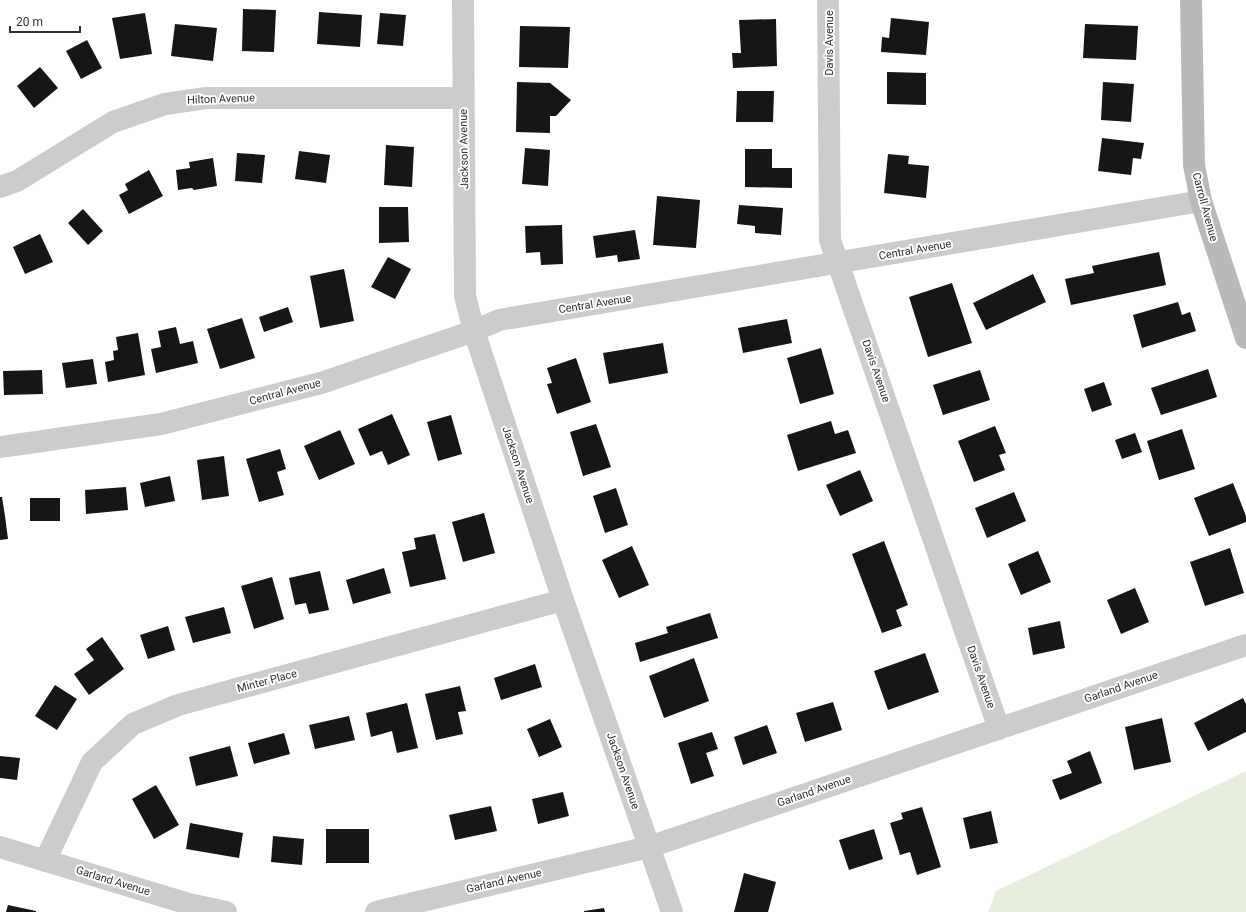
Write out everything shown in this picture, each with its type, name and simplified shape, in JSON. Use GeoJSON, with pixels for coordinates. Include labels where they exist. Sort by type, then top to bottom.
{"type":"FeatureCollection","features":[{"type":"Feature","properties":{"kind":"main road","name":"Carroll Avenue"},"geometry":{"type":"LineString","coordinates":[[1191,0],[1194,165],[1201,201],[1246,338]]}},
{"type":"Feature","properties":{"kind":"street","name":"Jackson Avenue"},"geometry":{"type":"LineString","coordinates":[[463,0],[465,296],[474,330],[563,600],[672,912]]}},
{"type":"Feature","properties":{"kind":"street","name":"Davis Avenue"},"geometry":{"type":"LineString","coordinates":[[828,0],[830,240],[999,729]]}},
{"type":"Feature","properties":{"kind":"street","name":"Hilton Avenue"},"geometry":{"type":"LineString","coordinates":[[0,187],[18,181],[113,122],[165,104],[206,98],[464,98]]}},
{"type":"Feature","properties":{"kind":"street","name":"Central Avenue"},"geometry":{"type":"LineString","coordinates":[[0,447],[161,424],[321,383],[499,320],[839,264],[1201,201]]}},
{"type":"Feature","properties":{"kind":"street","name":"Minter Place"},"geometry":{"type":"LineString","coordinates":[[45,861],[92,762],[132,724],[178,705],[563,600]]}},
{"type":"Feature","properties":{"kind":"street","name":"Garland Avenue"},"geometry":{"type":"LineString","coordinates":[[376,912],[649,847],[1246,645]]}},
{"type":"Feature","properties":{"kind":"street","name":"Garland Avenue"},"geometry":{"type":"LineString","coordinates":[[0,847],[190,904],[226,912]]}},
{"type":"Feature","properties":{"kind":"green space"},"geometry":{"type":"Polygon","coordinates":[[[1246,771],[1246,912],[988,912],[996,891],[1246,771]]]}},
{"type":"Feature","properties":{"kind":"building"},"geometry":{"type":"Polygon","coordinates":[[[243,9],[276,10],[274,52],[242,51],[243,9]]]}},
{"type":"Feature","properties":{"kind":"building"},"geometry":{"type":"Polygon","coordinates":[[[319,12],[362,15],[360,47],[317,44],[319,12]]]}},
{"type":"Feature","properties":{"kind":"building"},"geometry":{"type":"Polygon","coordinates":[[[145,13],[152,54],[120,59],[112,18],[145,13]]]}},
{"type":"Feature","properties":{"kind":"building"},"geometry":{"type":"Polygon","coordinates":[[[380,13],[406,15],[403,46],[377,44],[380,13]]]}},
{"type":"Feature","properties":{"kind":"building"},"geometry":{"type":"Polygon","coordinates":[[[891,18],[929,22],[926,55],[881,52],[882,37],[889,38],[891,18]]]}},
{"type":"Feature","properties":{"kind":"building"},"geometry":{"type":"Polygon","coordinates":[[[776,19],[777,66],[733,68],[732,53],[741,53],[739,20],[776,19]]]}},
{"type":"Feature","properties":{"kind":"building"},"geometry":{"type":"Polygon","coordinates":[[[175,24],[217,28],[213,61],[171,56],[175,24]]]}},
{"type":"Feature","properties":{"kind":"building"},"geometry":{"type":"Polygon","coordinates":[[[1085,24],[1138,26],[1136,60],[1083,58],[1085,24]]]}},
{"type":"Feature","properties":{"kind":"building"},"geometry":{"type":"Polygon","coordinates":[[[520,26],[570,27],[568,68],[519,67],[520,26]]]}},
{"type":"Feature","properties":{"kind":"building"},"geometry":{"type":"Polygon","coordinates":[[[87,40],[102,68],[81,79],[66,51],[87,40]]]}},
{"type":"Feature","properties":{"kind":"building"},"geometry":{"type":"Polygon","coordinates":[[[40,67],[58,88],[34,108],[17,86],[40,67]]]}},
{"type":"Feature","properties":{"kind":"building"},"geometry":{"type":"Polygon","coordinates":[[[887,72],[926,73],[926,105],[887,104],[887,72]]]}},
{"type":"Feature","properties":{"kind":"building"},"geometry":{"type":"Polygon","coordinates":[[[517,82],[550,83],[571,100],[556,116],[550,116],[550,133],[516,132],[517,82]]]}},
{"type":"Feature","properties":{"kind":"building"},"geometry":{"type":"Polygon","coordinates":[[[1103,82],[1134,84],[1131,122],[1101,120],[1103,82]]]}},
{"type":"Feature","properties":{"kind":"building"},"geometry":{"type":"Polygon","coordinates":[[[737,91],[774,91],[773,122],[736,122],[737,91]]]}},
{"type":"Feature","properties":{"kind":"building"},"geometry":{"type":"Polygon","coordinates":[[[1102,138],[1144,143],[1141,159],[1133,158],[1131,175],[1098,171],[1102,138]]]}},
{"type":"Feature","properties":{"kind":"building"},"geometry":{"type":"Polygon","coordinates":[[[386,145],[414,147],[412,187],[384,185],[386,145]]]}},
{"type":"Feature","properties":{"kind":"building"},"geometry":{"type":"Polygon","coordinates":[[[525,148],[550,150],[548,186],[522,184],[525,148]]]}},
{"type":"Feature","properties":{"kind":"building"},"geometry":{"type":"Polygon","coordinates":[[[745,149],[772,149],[772,168],[792,168],[792,188],[745,187],[745,149]]]}},
{"type":"Feature","properties":{"kind":"building"},"geometry":{"type":"Polygon","coordinates":[[[299,151],[330,155],[326,183],[295,179],[299,151]]]}},
{"type":"Feature","properties":{"kind":"building"},"geometry":{"type":"Polygon","coordinates":[[[237,153],[265,155],[262,183],[235,181],[237,153]]]}},
{"type":"Feature","properties":{"kind":"building"},"geometry":{"type":"Polygon","coordinates":[[[888,154],[909,156],[908,164],[929,166],[926,198],[884,193],[888,154]]]}},
{"type":"Feature","properties":{"kind":"building"},"geometry":{"type":"Polygon","coordinates":[[[213,158],[217,186],[194,190],[192,188],[178,190],[176,170],[190,168],[189,162],[213,158]]]}},
{"type":"Feature","properties":{"kind":"building"},"geometry":{"type":"Polygon","coordinates":[[[149,170],[163,196],[129,214],[119,195],[128,190],[125,184],[149,170]]]}},
{"type":"Feature","properties":{"kind":"building"},"geometry":{"type":"Polygon","coordinates":[[[657,196],[700,200],[696,248],[653,245],[657,196]]]}},
{"type":"Feature","properties":{"kind":"building"},"geometry":{"type":"Polygon","coordinates":[[[739,205],[783,208],[781,235],[755,233],[755,226],[737,224],[739,205]]]}},
{"type":"Feature","properties":{"kind":"building"},"geometry":{"type":"Polygon","coordinates":[[[379,207],[408,207],[409,242],[379,243],[379,207]]]}},
{"type":"Feature","properties":{"kind":"building"},"geometry":{"type":"Polygon","coordinates":[[[83,209],[103,231],[88,245],[68,223],[83,209]]]}},
{"type":"Feature","properties":{"kind":"building"},"geometry":{"type":"Polygon","coordinates":[[[562,225],[563,264],[541,265],[540,252],[526,253],[525,226],[562,225]]]}},
{"type":"Feature","properties":{"kind":"building"},"geometry":{"type":"Polygon","coordinates":[[[635,230],[640,259],[618,262],[617,255],[596,258],[593,236],[635,230]]]}},
{"type":"Feature","properties":{"kind":"building"},"geometry":{"type":"Polygon","coordinates":[[[40,234],[53,262],[25,274],[13,247],[40,234]]]}},
{"type":"Feature","properties":{"kind":"building"},"geometry":{"type":"Polygon","coordinates":[[[1159,252],[1166,285],[1071,305],[1065,279],[1094,273],[1092,266],[1159,252]]]}},
{"type":"Feature","properties":{"kind":"building"},"geometry":{"type":"Polygon","coordinates":[[[388,257],[411,269],[395,299],[371,287],[388,257]]]}},
{"type":"Feature","properties":{"kind":"building"},"geometry":{"type":"Polygon","coordinates":[[[344,269],[354,321],[320,328],[310,276],[344,269]]]}},
{"type":"Feature","properties":{"kind":"building"},"geometry":{"type":"Polygon","coordinates":[[[1033,274],[1046,302],[986,330],[973,303],[1033,274]]]}},
{"type":"Feature","properties":{"kind":"building"},"geometry":{"type":"Polygon","coordinates":[[[952,283],[972,343],[928,357],[909,297],[952,283]]]}},
{"type":"Feature","properties":{"kind":"building"},"geometry":{"type":"Polygon","coordinates":[[[1178,302],[1182,315],[1190,312],[1196,331],[1142,348],[1133,315],[1178,302]]]}},
{"type":"Feature","properties":{"kind":"building"},"geometry":{"type":"Polygon","coordinates":[[[288,307],[293,322],[264,332],[259,317],[288,307]]]}},
{"type":"Feature","properties":{"kind":"building"},"geometry":{"type":"Polygon","coordinates":[[[242,318],[255,358],[220,369],[207,329],[242,318]]]}},
{"type":"Feature","properties":{"kind":"building"},"geometry":{"type":"Polygon","coordinates":[[[787,319],[792,343],[743,353],[738,328],[787,319]]]}},
{"type":"Feature","properties":{"kind":"building"},"geometry":{"type":"Polygon","coordinates":[[[176,327],[180,344],[193,341],[198,363],[156,373],[151,349],[161,347],[158,331],[176,327]]]}},
{"type":"Feature","properties":{"kind":"building"},"geometry":{"type":"Polygon","coordinates":[[[138,333],[145,375],[108,382],[105,362],[114,360],[113,351],[118,350],[116,337],[138,333]]]}},
{"type":"Feature","properties":{"kind":"building"},"geometry":{"type":"Polygon","coordinates":[[[663,343],[668,373],[609,384],[603,353],[663,343]]]}},
{"type":"Feature","properties":{"kind":"building"},"geometry":{"type":"Polygon","coordinates":[[[821,348],[834,394],[800,404],[787,358],[821,348]]]}},
{"type":"Feature","properties":{"kind":"building"},"geometry":{"type":"Polygon","coordinates":[[[576,358],[591,402],[557,414],[547,384],[552,383],[547,368],[576,358]]]}},
{"type":"Feature","properties":{"kind":"building"},"geometry":{"type":"Polygon","coordinates":[[[93,359],[97,384],[66,388],[62,363],[93,359]]]}},
{"type":"Feature","properties":{"kind":"building"},"geometry":{"type":"Polygon","coordinates":[[[1208,369],[1217,397],[1161,415],[1151,388],[1208,369]]]}},
{"type":"Feature","properties":{"kind":"building"},"geometry":{"type":"Polygon","coordinates":[[[42,370],[43,394],[4,395],[3,371],[42,370]]]}},
{"type":"Feature","properties":{"kind":"building"},"geometry":{"type":"Polygon","coordinates":[[[980,370],[990,400],[943,415],[933,385],[980,370]]]}},
{"type":"Feature","properties":{"kind":"building"},"geometry":{"type":"Polygon","coordinates":[[[1104,382],[1112,405],[1092,412],[1084,389],[1104,382]]]}},
{"type":"Feature","properties":{"kind":"building"},"geometry":{"type":"Polygon","coordinates":[[[392,414],[410,455],[388,465],[382,451],[370,456],[358,429],[392,414]]]}},
{"type":"Feature","properties":{"kind":"building"},"geometry":{"type":"Polygon","coordinates":[[[451,415],[462,454],[438,461],[427,422],[451,415]]]}},
{"type":"Feature","properties":{"kind":"building"},"geometry":{"type":"Polygon","coordinates":[[[831,421],[835,434],[848,430],[856,453],[798,471],[787,435],[831,421]]]}},
{"type":"Feature","properties":{"kind":"building"},"geometry":{"type":"Polygon","coordinates":[[[596,424],[611,467],[583,476],[570,432],[596,424]]]}},
{"type":"Feature","properties":{"kind":"building"},"geometry":{"type":"Polygon","coordinates":[[[995,426],[1006,453],[999,455],[1005,470],[974,482],[958,441],[995,426]]]}},
{"type":"Feature","properties":{"kind":"building"},"geometry":{"type":"Polygon","coordinates":[[[1182,429],[1195,469],[1159,480],[1147,441],[1182,429]]]}},
{"type":"Feature","properties":{"kind":"building"},"geometry":{"type":"Polygon","coordinates":[[[340,430],[355,464],[319,480],[304,446],[340,430]]]}},
{"type":"Feature","properties":{"kind":"building"},"geometry":{"type":"Polygon","coordinates":[[[1135,433],[1142,452],[1122,459],[1115,440],[1135,433]]]}},
{"type":"Feature","properties":{"kind":"building"},"geometry":{"type":"Polygon","coordinates":[[[280,449],[286,469],[277,472],[284,495],[259,502],[246,459],[280,449]]]}},
{"type":"Feature","properties":{"kind":"building"},"geometry":{"type":"Polygon","coordinates":[[[224,456],[229,496],[202,500],[197,460],[224,456]]]}},
{"type":"Feature","properties":{"kind":"building"},"geometry":{"type":"Polygon","coordinates":[[[860,470],[873,501],[840,516],[826,485],[860,470]]]}},
{"type":"Feature","properties":{"kind":"building"},"geometry":{"type":"Polygon","coordinates":[[[170,476],[175,501],[145,507],[140,483],[170,476]]]}},
{"type":"Feature","properties":{"kind":"building"},"geometry":{"type":"Polygon","coordinates":[[[1233,483],[1246,516],[1246,522],[1209,536],[1194,498],[1233,483]]]}},
{"type":"Feature","properties":{"kind":"building"},"geometry":{"type":"Polygon","coordinates":[[[126,487],[128,510],[86,514],[85,490],[126,487]]]}},
{"type":"Feature","properties":{"kind":"building"},"geometry":{"type":"Polygon","coordinates":[[[616,488],[628,525],[605,533],[593,496],[616,488]]]}},
{"type":"Feature","properties":{"kind":"building"},"geometry":{"type":"Polygon","coordinates":[[[1014,492],[1026,521],[987,538],[975,508],[1014,492]]]}},
{"type":"Feature","properties":{"kind":"building"},"geometry":{"type":"Polygon","coordinates":[[[0,497],[2,497],[8,539],[0,540],[0,497]]]}},
{"type":"Feature","properties":{"kind":"building"},"geometry":{"type":"Polygon","coordinates":[[[30,498],[60,498],[60,521],[30,521],[30,498]]]}},
{"type":"Feature","properties":{"kind":"building"},"geometry":{"type":"Polygon","coordinates":[[[484,513],[495,553],[463,562],[452,522],[484,513]]]}},
{"type":"Feature","properties":{"kind":"building"},"geometry":{"type":"Polygon","coordinates":[[[435,534],[446,579],[410,587],[402,552],[416,549],[414,538],[435,534]]]}},
{"type":"Feature","properties":{"kind":"building"},"geometry":{"type":"Polygon","coordinates":[[[884,541],[908,605],[896,610],[902,626],[882,633],[852,554],[884,541]]]}},
{"type":"Feature","properties":{"kind":"building"},"geometry":{"type":"Polygon","coordinates":[[[632,546],[649,585],[619,598],[602,560],[632,546]]]}},
{"type":"Feature","properties":{"kind":"building"},"geometry":{"type":"Polygon","coordinates":[[[1230,548],[1244,593],[1205,606],[1190,562],[1230,548]]]}},
{"type":"Feature","properties":{"kind":"building"},"geometry":{"type":"Polygon","coordinates":[[[1038,551],[1051,582],[1021,595],[1008,564],[1038,551]]]}},
{"type":"Feature","properties":{"kind":"building"},"geometry":{"type":"Polygon","coordinates":[[[384,568],[391,593],[353,604],[346,580],[384,568]]]}},
{"type":"Feature","properties":{"kind":"building"},"geometry":{"type":"Polygon","coordinates":[[[320,571],[329,610],[309,614],[306,603],[295,605],[289,578],[320,571]]]}},
{"type":"Feature","properties":{"kind":"building"},"geometry":{"type":"Polygon","coordinates":[[[272,577],[284,619],[254,629],[241,586],[272,577]]]}},
{"type":"Feature","properties":{"kind":"building"},"geometry":{"type":"Polygon","coordinates":[[[1135,588],[1149,622],[1121,634],[1107,600],[1135,588]]]}},
{"type":"Feature","properties":{"kind":"building"},"geometry":{"type":"Polygon","coordinates":[[[224,607],[231,633],[193,643],[185,617],[224,607]]]}},
{"type":"Feature","properties":{"kind":"building"},"geometry":{"type":"Polygon","coordinates":[[[710,613],[718,638],[640,662],[635,643],[668,633],[666,627],[710,613]]]}},
{"type":"Feature","properties":{"kind":"building"},"geometry":{"type":"Polygon","coordinates":[[[1060,621],[1065,648],[1033,655],[1028,628],[1060,621]]]}},
{"type":"Feature","properties":{"kind":"building"},"geometry":{"type":"Polygon","coordinates":[[[168,626],[175,650],[148,659],[140,635],[168,626]]]}},
{"type":"Feature","properties":{"kind":"building"},"geometry":{"type":"Polygon","coordinates":[[[102,637],[124,669],[89,695],[74,674],[94,660],[86,649],[102,637]]]}},
{"type":"Feature","properties":{"kind":"building"},"geometry":{"type":"Polygon","coordinates":[[[925,653],[939,692],[888,710],[874,671],[925,653]]]}},
{"type":"Feature","properties":{"kind":"building"},"geometry":{"type":"Polygon","coordinates":[[[694,658],[709,701],[664,718],[649,676],[694,658]]]}},
{"type":"Feature","properties":{"kind":"building"},"geometry":{"type":"Polygon","coordinates":[[[535,664],[542,687],[501,700],[494,678],[535,664]]]}},
{"type":"Feature","properties":{"kind":"building"},"geometry":{"type":"Polygon","coordinates":[[[55,685],[77,699],[57,730],[35,716],[55,685]]]}},
{"type":"Feature","properties":{"kind":"building"},"geometry":{"type":"Polygon","coordinates":[[[460,686],[466,711],[458,712],[463,734],[436,740],[425,694],[460,686]]]}},
{"type":"Feature","properties":{"kind":"building"},"geometry":{"type":"Polygon","coordinates":[[[1243,698],[1246,704],[1246,732],[1208,751],[1194,723],[1243,698]]]}},
{"type":"Feature","properties":{"kind":"building"},"geometry":{"type":"Polygon","coordinates":[[[833,702],[842,730],[805,742],[796,713],[833,702]]]}},
{"type":"Feature","properties":{"kind":"building"},"geometry":{"type":"Polygon","coordinates":[[[407,703],[418,748],[397,753],[392,731],[371,737],[366,713],[407,703]]]}},
{"type":"Feature","properties":{"kind":"building"},"geometry":{"type":"Polygon","coordinates":[[[349,716],[355,740],[315,749],[309,725],[349,716]]]}},
{"type":"Feature","properties":{"kind":"building"},"geometry":{"type":"Polygon","coordinates":[[[1162,718],[1171,762],[1134,770],[1125,727],[1162,718]]]}},
{"type":"Feature","properties":{"kind":"building"},"geometry":{"type":"Polygon","coordinates":[[[550,719],[562,747],[539,757],[527,729],[550,719]]]}},
{"type":"Feature","properties":{"kind":"building"},"geometry":{"type":"Polygon","coordinates":[[[767,725],[777,753],[743,765],[734,737],[767,725]]]}},
{"type":"Feature","properties":{"kind":"building"},"geometry":{"type":"Polygon","coordinates":[[[712,732],[718,749],[706,753],[714,776],[691,784],[678,743],[712,732]]]}},
{"type":"Feature","properties":{"kind":"building"},"geometry":{"type":"Polygon","coordinates":[[[284,733],[290,754],[254,764],[248,743],[284,733]]]}},
{"type":"Feature","properties":{"kind":"building"},"geometry":{"type":"Polygon","coordinates":[[[230,746],[238,776],[196,786],[189,757],[230,746]]]}},
{"type":"Feature","properties":{"kind":"building"},"geometry":{"type":"Polygon","coordinates":[[[1090,751],[1102,783],[1060,800],[1052,780],[1072,773],[1067,761],[1090,751]]]}},
{"type":"Feature","properties":{"kind":"building"},"geometry":{"type":"Polygon","coordinates":[[[0,756],[20,758],[17,780],[0,778],[0,756]]]}},
{"type":"Feature","properties":{"kind":"building"},"geometry":{"type":"Polygon","coordinates":[[[156,785],[179,825],[154,839],[132,799],[156,785]]]}},
{"type":"Feature","properties":{"kind":"building"},"geometry":{"type":"Polygon","coordinates":[[[563,792],[569,816],[538,824],[532,799],[563,792]]]}},
{"type":"Feature","properties":{"kind":"building"},"geometry":{"type":"Polygon","coordinates":[[[491,806],[497,831],[455,840],[449,815],[491,806]]]}},
{"type":"Feature","properties":{"kind":"building"},"geometry":{"type":"Polygon","coordinates":[[[922,807],[941,867],[917,875],[910,852],[900,855],[890,823],[903,819],[901,813],[922,807]]]}},
{"type":"Feature","properties":{"kind":"building"},"geometry":{"type":"Polygon","coordinates":[[[991,811],[998,843],[970,849],[963,818],[991,811]]]}},
{"type":"Feature","properties":{"kind":"building"},"geometry":{"type":"Polygon","coordinates":[[[190,823],[243,833],[239,858],[186,849],[190,823]]]}},
{"type":"Feature","properties":{"kind":"building"},"geometry":{"type":"Polygon","coordinates":[[[326,829],[369,829],[369,863],[326,863],[326,829]]]}},
{"type":"Feature","properties":{"kind":"building"},"geometry":{"type":"Polygon","coordinates":[[[874,829],[883,859],[849,870],[839,840],[874,829]]]}},
{"type":"Feature","properties":{"kind":"building"},"geometry":{"type":"Polygon","coordinates":[[[273,836],[304,839],[302,865],[271,862],[273,836]]]}},
{"type":"Feature","properties":{"kind":"building"},"geometry":{"type":"Polygon","coordinates":[[[744,873],[776,882],[768,912],[734,912],[744,873]]]}},
{"type":"Feature","properties":{"kind":"building"},"geometry":{"type":"Polygon","coordinates":[[[8,905],[36,911],[36,912],[6,912],[8,905]]]}},
{"type":"Feature","properties":{"kind":"building"},"geometry":{"type":"Polygon","coordinates":[[[604,908],[605,912],[584,912],[584,911],[604,908]]]}}]}
